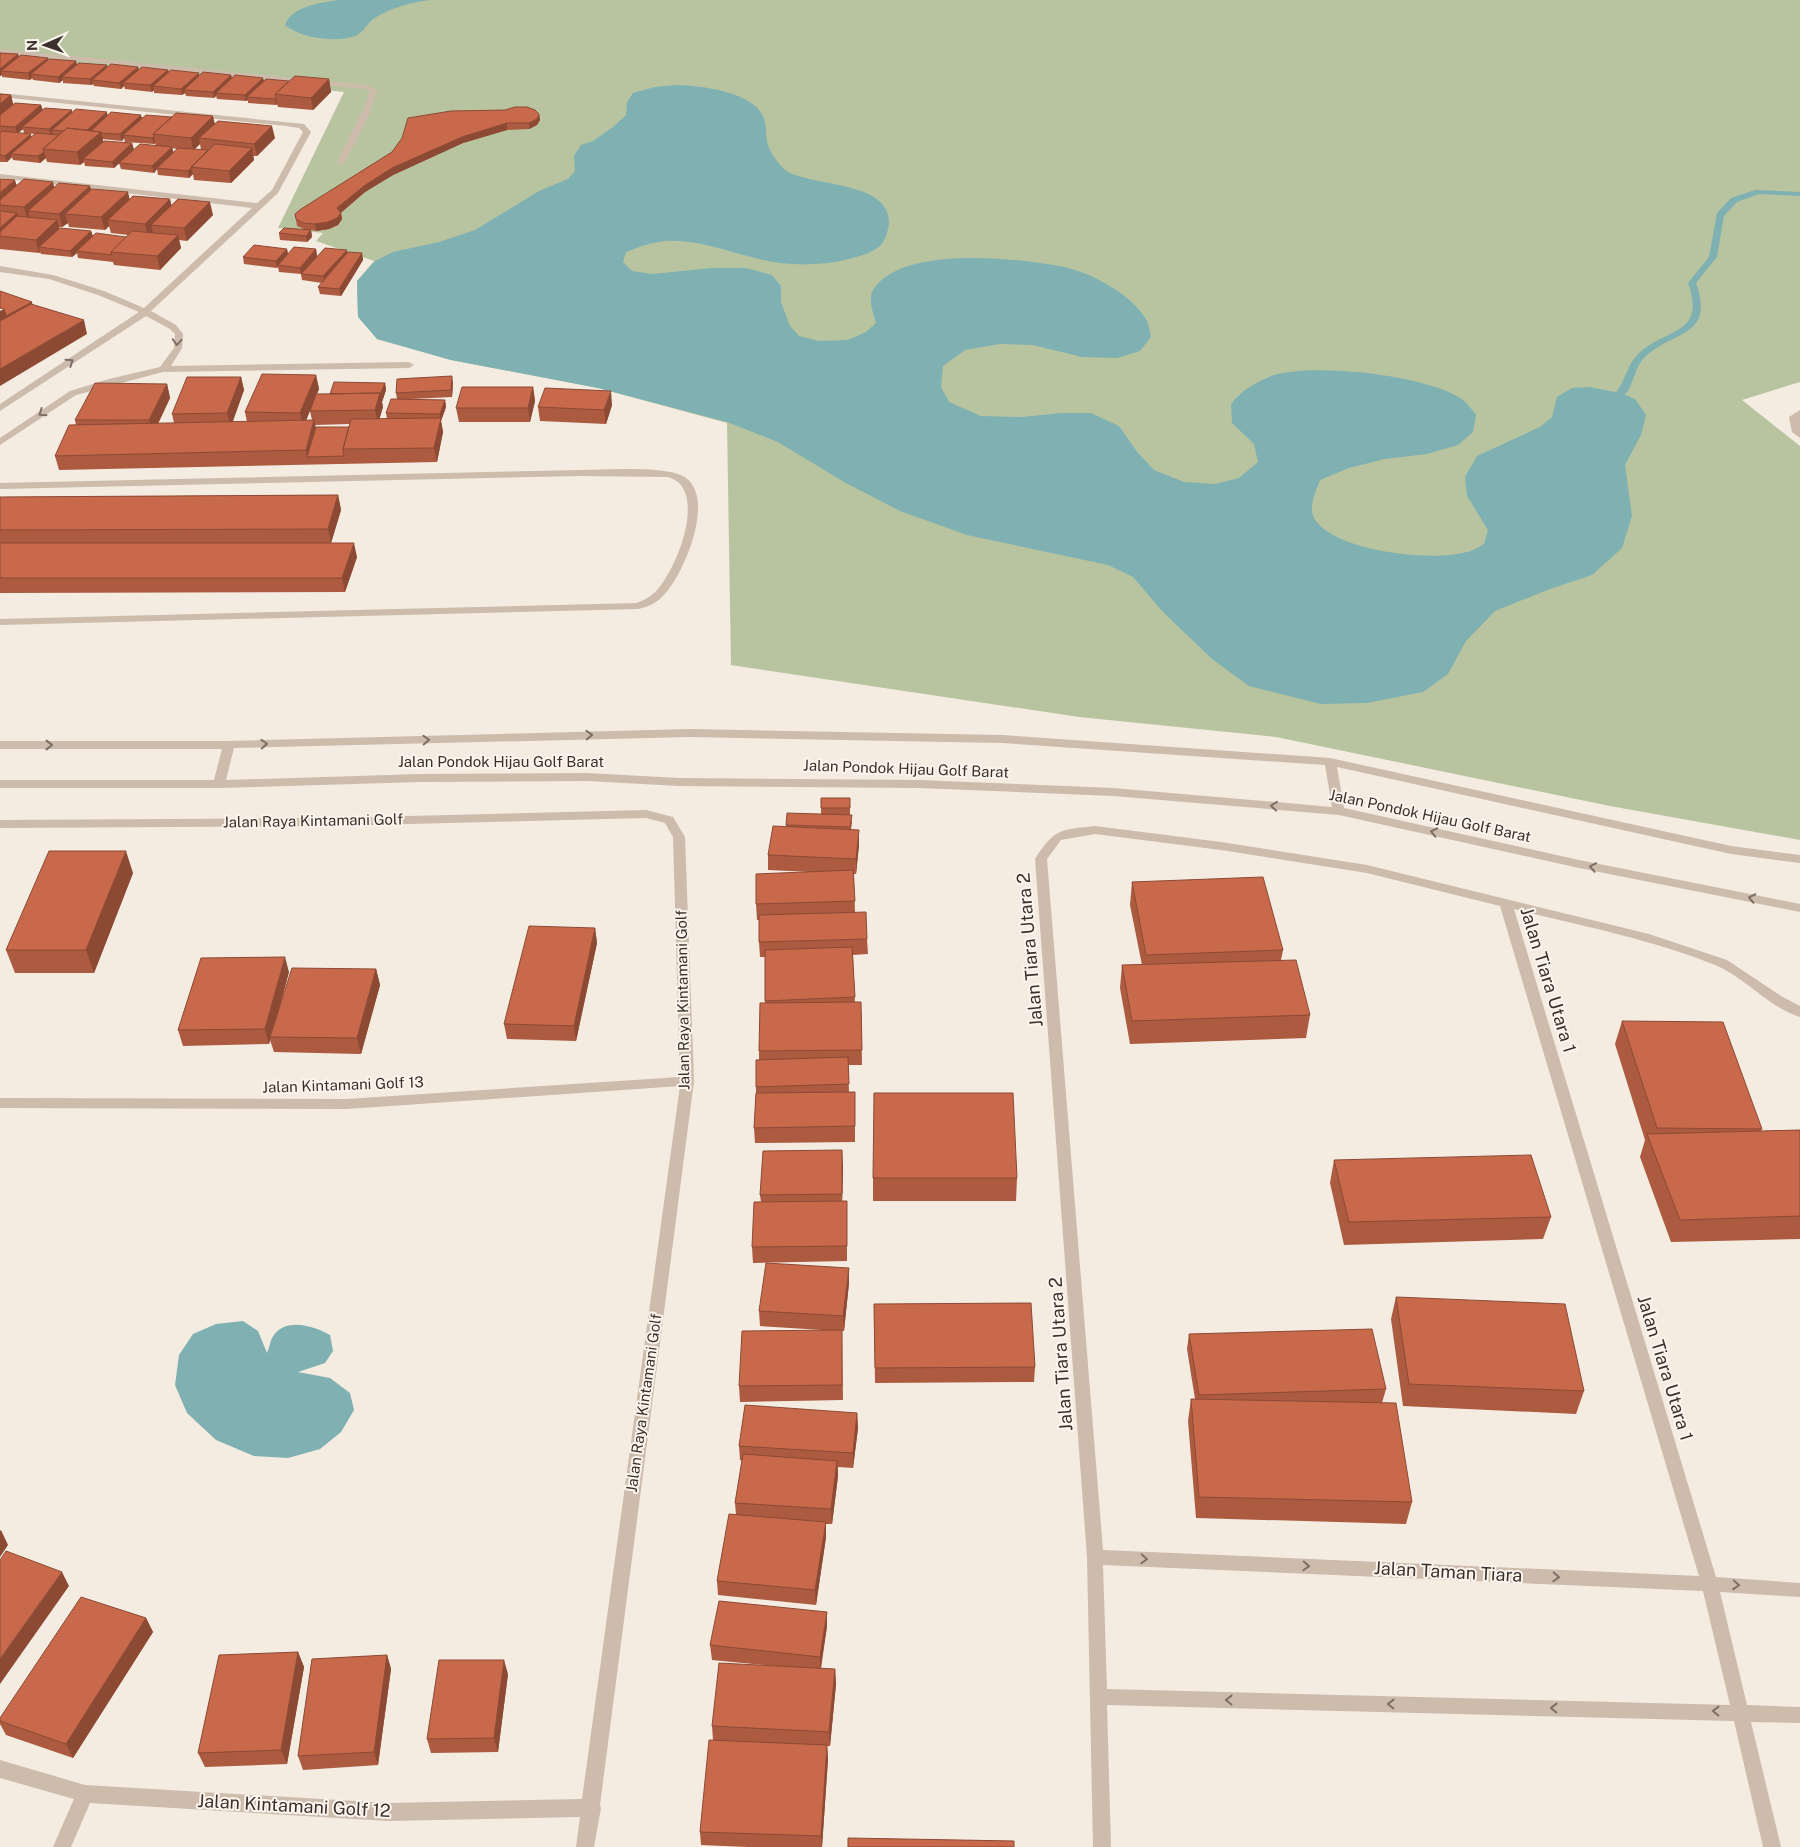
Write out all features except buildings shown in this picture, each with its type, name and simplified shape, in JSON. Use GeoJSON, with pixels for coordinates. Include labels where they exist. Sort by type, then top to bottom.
{"type":"FeatureCollection","features":[{"type":"Feature","properties":{"kind":"street"},"geometry":{"type":"LineString","coordinates":[[0,51],[333,84],[353,90],[364,96],[370,103],[341,162]]}},
{"type":"Feature","properties":{"kind":"street"},"geometry":{"type":"LineString","coordinates":[[0,95],[108,105],[304,128],[307,132],[276,191],[144,313],[0,408]]}},
{"type":"Feature","properties":{"kind":"street"},"geometry":{"type":"LineString","coordinates":[[0,176],[260,206]]}},
{"type":"Feature","properties":{"kind":"street"},"geometry":{"type":"LineString","coordinates":[[0,269],[50,277],[101,293],[173,326],[179,334],[178,348],[172,359],[162,369]]}},
{"type":"Feature","properties":{"kind":"street"},"geometry":{"type":"LineString","coordinates":[[0,442],[73,393],[162,369],[409,365]]}},
{"type":"Feature","properties":{"kind":"street"},"geometry":{"type":"LineString","coordinates":[[1800,413],[1794,418],[1794,424],[1800,435]]}},
{"type":"Feature","properties":{"kind":"street"},"geometry":{"type":"LineString","coordinates":[[0,486],[536,474],[662,474],[675,475],[687,486],[691,496],[694,519],[686,550],[668,584],[651,601],[638,606],[0,622]]}},
{"type":"Feature","properties":{"kind":"street","name":"Jalan Pondok Hijau Golf Barat"},"geometry":{"type":"LineString","coordinates":[[0,745],[229,745],[700,733],[1002,740],[1330,762],[1730,850],[1800,859]]}},
{"type":"Feature","properties":{"kind":"street"},"geometry":{"type":"LineString","coordinates":[[219,784],[229,745]]}},
{"type":"Feature","properties":{"kind":"street"},"geometry":{"type":"LineString","coordinates":[[1330,762],[1339,811]]}},
{"type":"Feature","properties":{"kind":"street","name":"Jalan Pondok Hijau Golf Barat"},"geometry":{"type":"LineString","coordinates":[[0,784],[219,784],[420,778],[586,778],[679,782],[919,784],[1112,792],[1339,811],[1589,866],[1800,908]]}},
{"type":"Feature","properties":{"kind":"street","name":"Jalan Raya Kintamani Golf"},"geometry":{"type":"LineString","coordinates":[[0,824],[327,822],[646,814],[669,820],[679,837],[687,1081],[592,1808],[585,1847]]}},
{"type":"Feature","properties":{"kind":"street","name":"Jalan Tiara Utara 2"},"geometry":{"type":"LineString","coordinates":[[1102,1847],[1095,1556],[1046,907],[1040,859],[1057,837],[1095,830],[1221,846],[1367,869],[1506,904]]}},
{"type":"Feature","properties":{"kind":"street"},"geometry":{"type":"LineString","coordinates":[[1506,904],[1649,938],[1722,963],[1776,999],[1800,1012]]}},
{"type":"Feature","properties":{"kind":"street","name":"Jalan Tiara Utara 1"},"geometry":{"type":"LineString","coordinates":[[1506,904],[1710,1584],[1772,1847]]}},
{"type":"Feature","properties":{"kind":"street","name":"Jalan Kintamani Golf 13"},"geometry":{"type":"LineString","coordinates":[[0,1103],[348,1104],[687,1081]]}},
{"type":"Feature","properties":{"kind":"street","name":"Jalan Taman Tiara"},"geometry":{"type":"LineString","coordinates":[[1095,1556],[1710,1584],[1800,1590]]}},
{"type":"Feature","properties":{"kind":"street"},"geometry":{"type":"LineString","coordinates":[[1099,1697],[1800,1715]]}},
{"type":"Feature","properties":{"kind":"street","name":"Jalan Kintamani Golf 12"},"geometry":{"type":"LineString","coordinates":[[0,1769],[85,1794],[388,1812],[592,1808]]}},
{"type":"Feature","properties":{"kind":"street"},"geometry":{"type":"LineString","coordinates":[[62,1847],[85,1794]]}},
{"type":"Feature","properties":{"kind":"green space"},"geometry":{"type":"Polygon","coordinates":[[[0,0],[1800,0],[1800,382],[1742,400],[1800,446],[1800,840],[1610,806],[1276,737],[1079,717],[731,665],[727,423],[598,388],[451,360],[377,339],[358,316],[357,281],[374,261],[316,241],[323,233],[278,228],[344,92],[0,56],[0,0]]]}},
{"type":"Feature","properties":{"kind":"water"},"geometry":{"type":"Polygon","coordinates":[[[338,0],[430,0],[415,2],[392,9],[372,20],[358,35],[347,38],[318,38],[300,33],[285,25],[294,14],[307,6],[338,0]]]}},
{"type":"Feature","properties":{"kind":"water"},"geometry":{"type":"Polygon","coordinates":[[[677,85],[724,91],[748,101],[763,116],[769,148],[785,170],[796,175],[862,192],[876,199],[886,208],[889,222],[888,228],[884,241],[876,249],[859,256],[835,262],[780,263],[701,244],[666,241],[626,252],[623,262],[632,271],[653,274],[711,268],[746,268],[772,275],[781,286],[781,302],[790,326],[799,336],[819,341],[848,340],[866,332],[876,323],[871,302],[873,290],[888,275],[909,266],[935,260],[994,258],[1048,264],[1079,271],[1112,287],[1139,310],[1147,321],[1151,337],[1140,351],[1117,358],[1082,357],[1033,345],[1000,344],[965,350],[943,366],[941,387],[949,402],[981,416],[1022,417],[1061,413],[1091,413],[1119,426],[1138,453],[1154,470],[1184,482],[1215,484],[1239,478],[1258,462],[1254,444],[1232,423],[1231,404],[1249,387],[1271,376],[1313,370],[1369,373],[1425,384],[1447,391],[1463,400],[1476,415],[1473,432],[1458,445],[1427,454],[1385,459],[1349,468],[1320,480],[1313,500],[1312,510],[1315,520],[1327,531],[1344,540],[1364,547],[1410,555],[1451,555],[1476,549],[1484,544],[1488,530],[1467,496],[1465,477],[1477,456],[1540,427],[1552,417],[1557,397],[1572,388],[1589,387],[1621,393],[1635,399],[1646,415],[1641,435],[1625,465],[1632,516],[1622,548],[1592,575],[1495,611],[1466,641],[1448,674],[1423,692],[1367,703],[1321,704],[1249,686],[1212,659],[1163,612],[1133,577],[1108,565],[967,535],[900,511],[844,482],[778,442],[727,422],[598,388],[451,360],[377,339],[358,317],[357,281],[375,261],[393,252],[439,242],[475,230],[539,191],[568,179],[575,171],[574,156],[581,145],[593,141],[626,115],[627,102],[633,93],[655,87],[677,85]]]}},
{"type":"Feature","properties":{"kind":"water"},"geometry":{"type":"Polygon","coordinates":[[[243,1321],[258,1331],[267,1353],[272,1338],[277,1331],[291,1325],[308,1326],[330,1335],[333,1351],[325,1363],[298,1372],[330,1378],[350,1393],[354,1410],[341,1432],[320,1449],[288,1458],[254,1456],[216,1440],[187,1413],[175,1385],[179,1355],[193,1334],[216,1324],[243,1321]]]}},
{"type":"Feature","properties":{"kind":"waterway"},"geometry":{"type":"LineString","coordinates":[[1621,393],[1637,360],[1649,350],[1686,328],[1697,313],[1698,302],[1692,283],[1713,257],[1720,215],[1734,200],[1758,192],[1800,194]]}}]}
